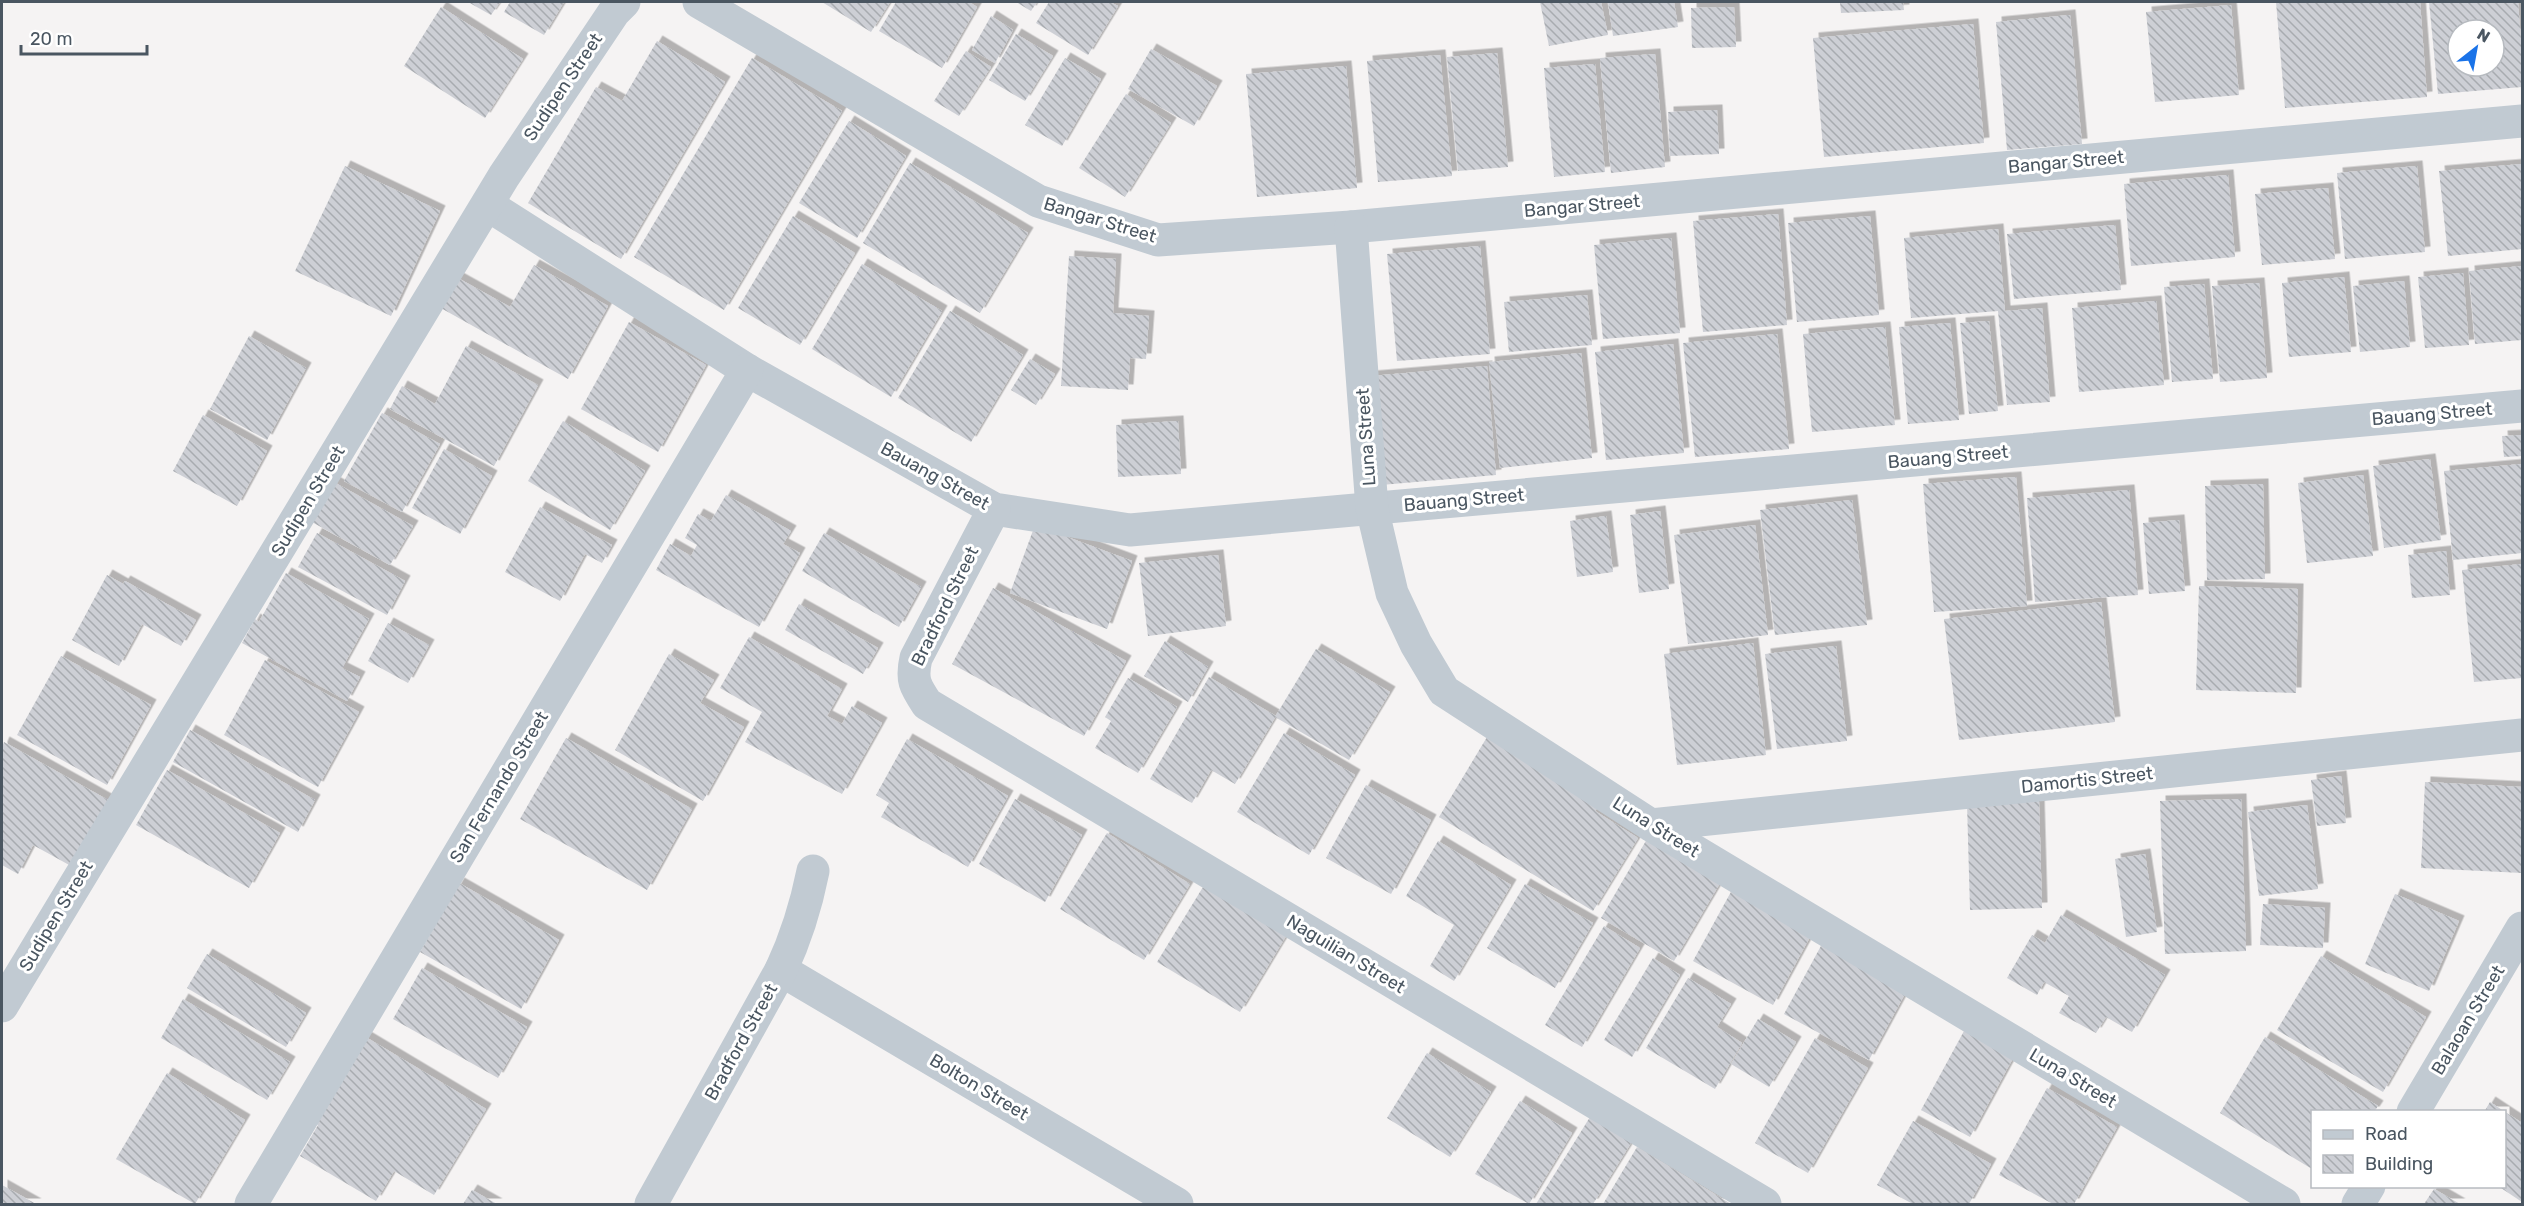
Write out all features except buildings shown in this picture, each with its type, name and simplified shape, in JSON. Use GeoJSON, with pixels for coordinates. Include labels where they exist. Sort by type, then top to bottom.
{"type":"FeatureCollection","features":[{"type":"Feature","properties":{"kind":"street","name":"Sudipen Street"},"geometry":{"type":"LineString","coordinates":[[2,1006],[504,176],[614,12],[624,2]]}},
{"type":"Feature","properties":{"kind":"street","name":"Bangar Street"},"geometry":{"type":"LineString","coordinates":[[699,2],[1038,201],[1158,240],[1351,226],[2523,121]]}},
{"type":"Feature","properties":{"kind":"street","name":"Bauang Street"},"geometry":{"type":"LineString","coordinates":[[488,205],[747,370],[994,509],[1130,530],[2523,406]]}},
{"type":"Feature","properties":{"kind":"street","name":"Luna Street"},"geometry":{"type":"LineString","coordinates":[[1351,226],[1372,508],[1392,593],[1416,644],[1444,691],[1651,825],[2284,1204]]}},
{"type":"Feature","properties":{"kind":"street","name":"San Fernando Street"},"geometry":{"type":"LineString","coordinates":[[251,1204],[747,370]]}},
{"type":"Feature","properties":{"kind":"street","name":"Bradford Street"},"geometry":{"type":"LineString","coordinates":[[927,704],[916,687],[912,674],[916,658],[994,509]]}},
{"type":"Feature","properties":{"kind":"street","name":"Naguilian Street"},"geometry":{"type":"LineString","coordinates":[[927,704],[1765,1204]]}},
{"type":"Feature","properties":{"kind":"street","name":"Damortis Street"},"geometry":{"type":"LineString","coordinates":[[1651,825],[2523,735]]}},
{"type":"Feature","properties":{"kind":"street","name":"Bradford Street"},"geometry":{"type":"LineString","coordinates":[[651,1204],[781,970],[795,940],[806,906],[813,872]]}},
{"type":"Feature","properties":{"kind":"street","name":"Balaoan Street"},"geometry":{"type":"LineString","coordinates":[[2414,1110],[2523,928]]}},
{"type":"Feature","properties":{"kind":"street","name":"Bolton Street"},"geometry":{"type":"LineString","coordinates":[[781,970],[1177,1204]]}},
{"type":"Feature","properties":{"kind":"street"},"geometry":{"type":"LineString","coordinates":[[2358,1204],[2368,1188]]}}]}
